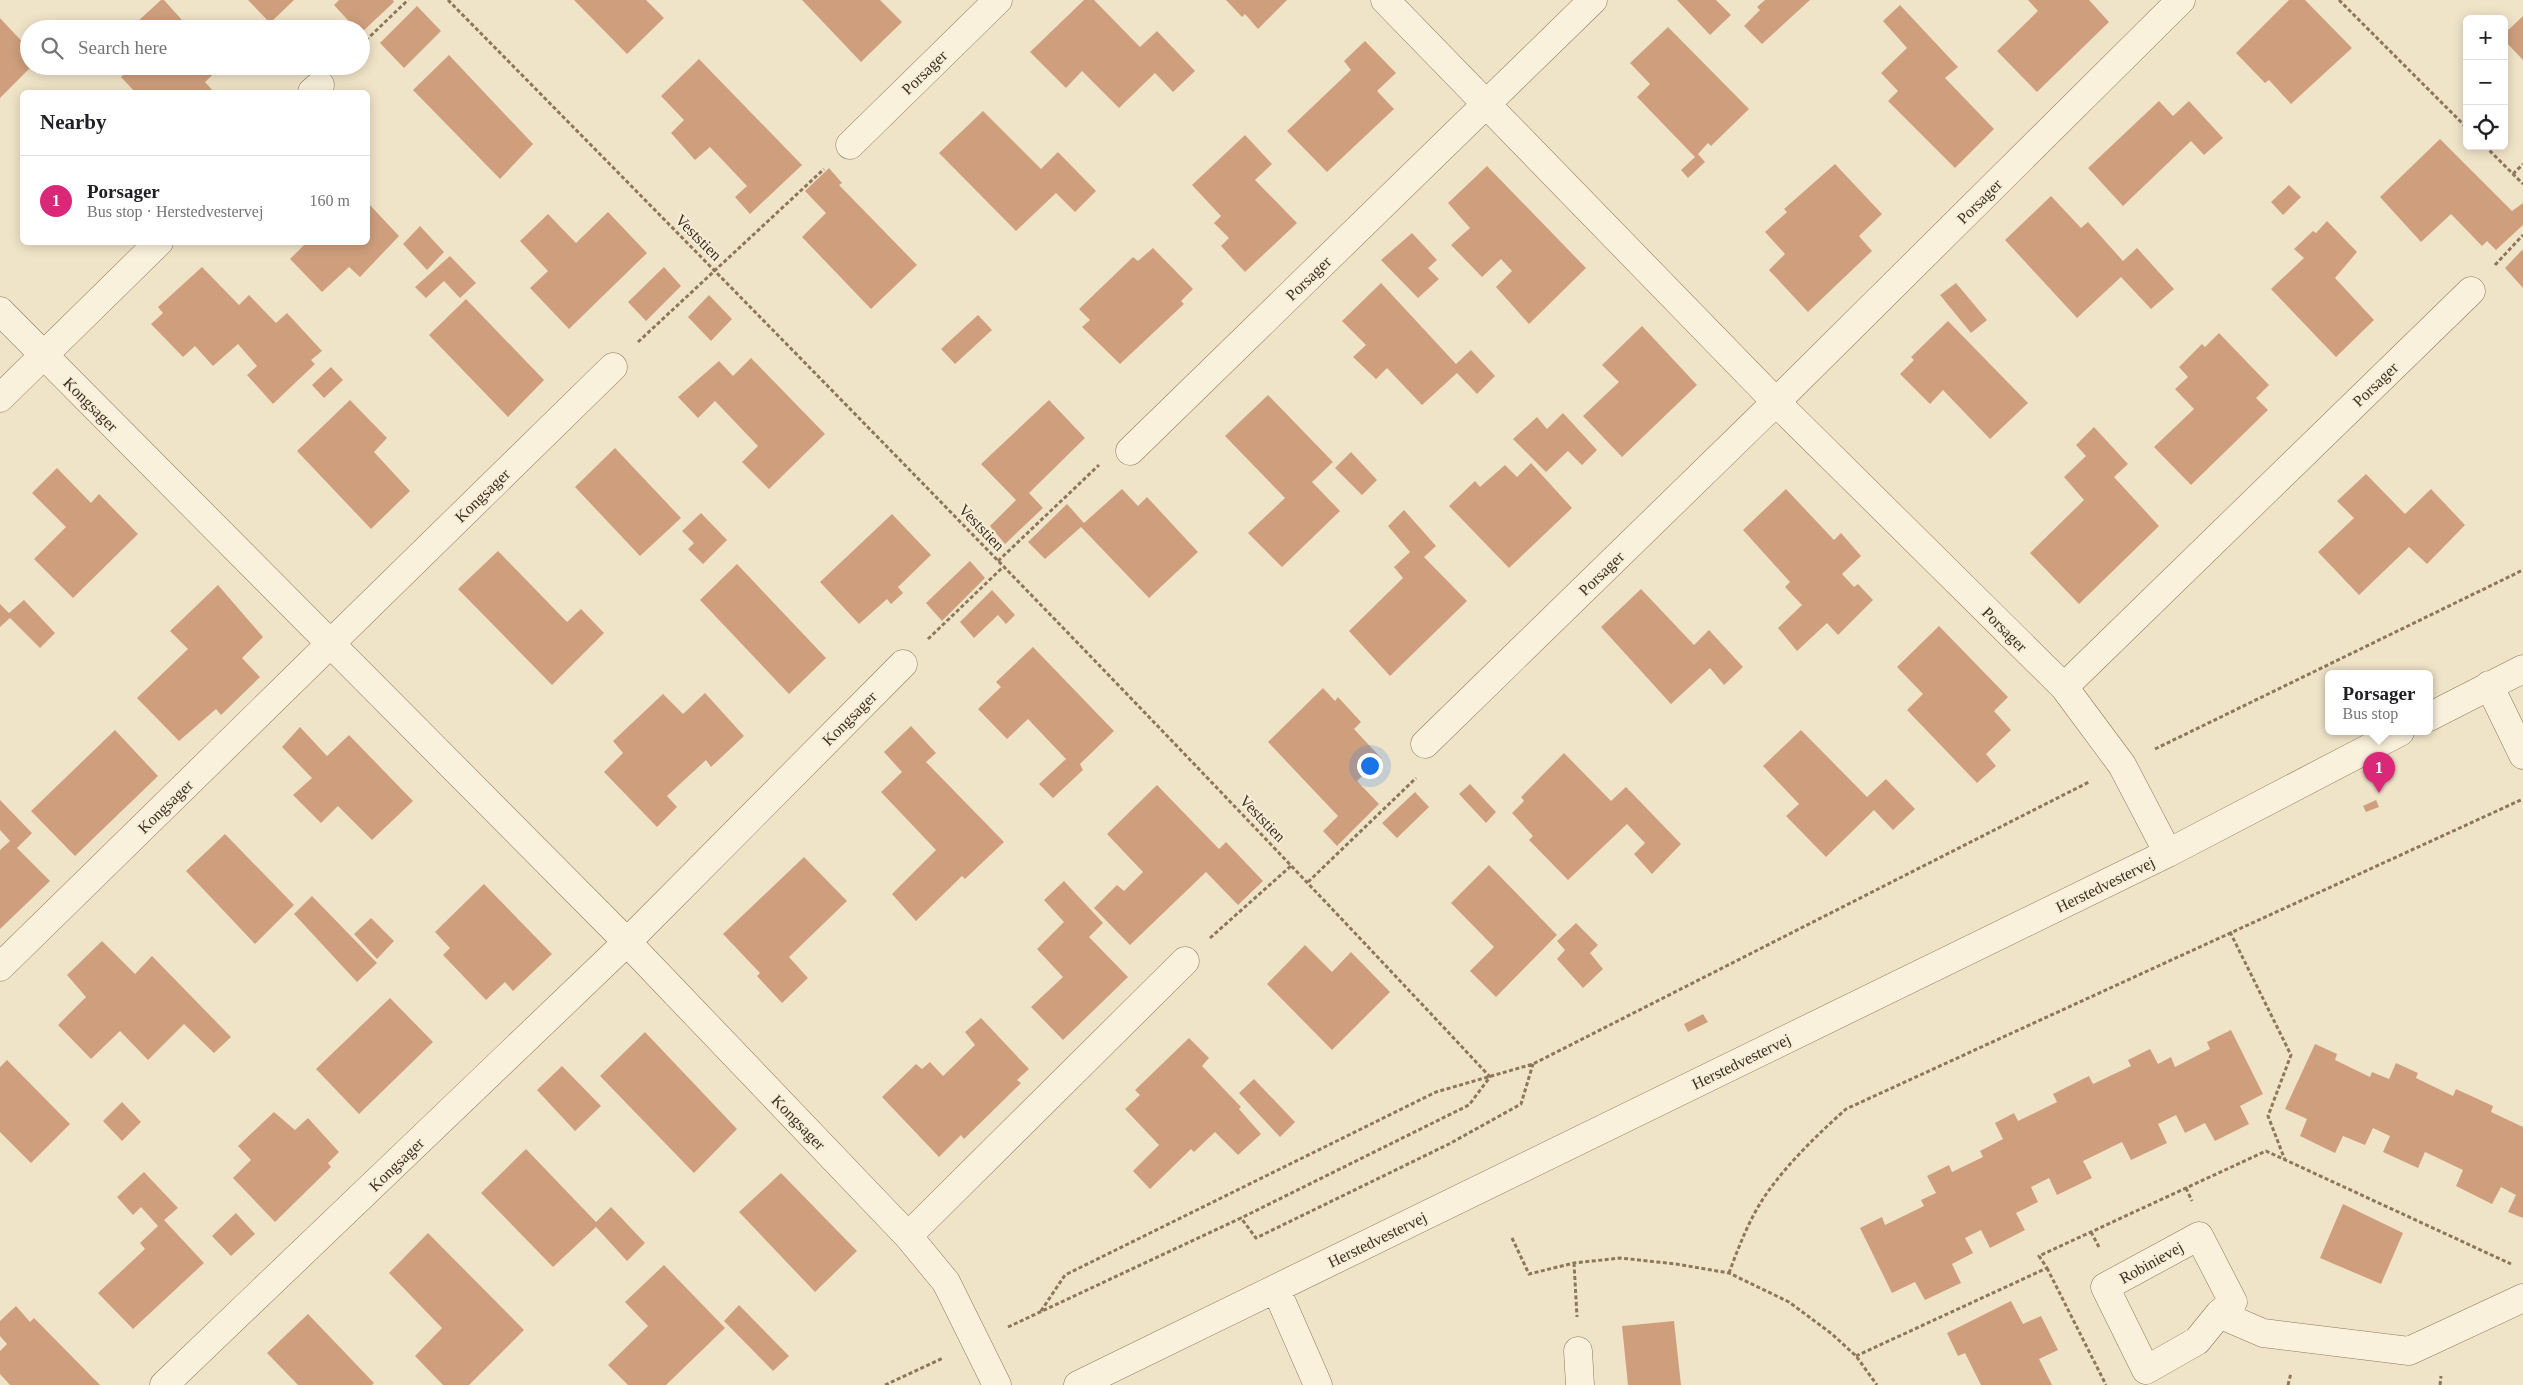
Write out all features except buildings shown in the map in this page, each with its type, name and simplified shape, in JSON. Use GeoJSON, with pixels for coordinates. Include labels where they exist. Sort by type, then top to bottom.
{"type":"FeatureCollection","features":[{"type":"Feature","properties":{"kind":"street","name":"Porsager"},"geometry":{"type":"LineString","coordinates":[[850,145],[998,0]]}},
{"type":"Feature","properties":{"kind":"street","name":"Porsager"},"geometry":{"type":"LineString","coordinates":[[1385,0],[1776,402],[2064,687],[2122,765],[2168,853]]}},
{"type":"Feature","properties":{"kind":"street","name":"Porsager"},"geometry":{"type":"LineString","coordinates":[[1130,451],[1593,0]]}},
{"type":"Feature","properties":{"kind":"street","name":"Porsager"},"geometry":{"type":"LineString","coordinates":[[1426,744],[1776,402],[2181,0]]}},
{"type":"Feature","properties":{"kind":"street"},"geometry":{"type":"LineString","coordinates":[[0,398],[156,245]]}},
{"type":"Feature","properties":{"kind":"street","name":"Porsager"},"geometry":{"type":"LineString","coordinates":[[2064,687],[2471,291]]}},
{"type":"Feature","properties":{"kind":"street","name":"Kongsager"},"geometry":{"type":"LineString","coordinates":[[0,311],[329,645],[627,942],[908,1236],[946,1282],[997,1385]]}},
{"type":"Feature","properties":{"kind":"street","name":"Kongsager"},"geometry":{"type":"LineString","coordinates":[[0,968],[612,367]]}},
{"type":"Feature","properties":{"kind":"street","name":"Kongsager"},"geometry":{"type":"LineString","coordinates":[[164,1385],[627,942],[903,664]]}},
{"type":"Feature","properties":{"kind":"street"},"geometry":{"type":"LineString","coordinates":[[2433,715],[2523,668]]}},
{"type":"Feature","properties":{"kind":"street"},"geometry":{"type":"LineString","coordinates":[[2489,686],[2523,755]]}},
{"type":"Feature","properties":{"kind":"street","name":"Herstedvestervej"},"geometry":{"type":"LineString","coordinates":[[1078,1385],[2168,853],[2394,735]]}},
{"type":"Feature","properties":{"kind":"street"},"geometry":{"type":"LineString","coordinates":[[908,1236],[1185,961]]}},
{"type":"Feature","properties":{"kind":"street","name":"Robinievej"},"geometry":{"type":"LineString","coordinates":[[2199,1236],[2233,1302],[2219,1314],[2197,1341],[2146,1370],[2104,1287],[2199,1236]]}},
{"type":"Feature","properties":{"kind":"street"},"geometry":{"type":"LineString","coordinates":[[1276,1289],[1318,1385]]}},
{"type":"Feature","properties":{"kind":"street"},"geometry":{"type":"LineString","coordinates":[[2219,1314],[2263,1333],[2409,1351],[2523,1298]]}},
{"type":"Feature","properties":{"kind":"street"},"geometry":{"type":"LineString","coordinates":[[1578,1351],[1580,1385]]}},
{"type":"Feature","properties":{"kind":"path"},"geometry":{"type":"LineString","coordinates":[[370,36],[408,0]]}},
{"type":"Feature","properties":{"kind":"path","name":"Veststien"},"geometry":{"type":"LineString","coordinates":[[448,0],[715,270],[998,561],[1292,865],[1490,1077]]}},
{"type":"Feature","properties":{"kind":"path"},"geometry":{"type":"LineString","coordinates":[[2339,0],[2463,124]]}},
{"type":"Feature","properties":{"kind":"path"},"geometry":{"type":"LineString","coordinates":[[612,367],[850,145]]}},
{"type":"Feature","properties":{"kind":"path"},"geometry":{"type":"LineString","coordinates":[[2489,150],[2523,184]]}},
{"type":"Feature","properties":{"kind":"path"},"geometry":{"type":"LineString","coordinates":[[2513,174],[2523,164]]}},
{"type":"Feature","properties":{"kind":"path"},"geometry":{"type":"LineString","coordinates":[[2471,291],[2523,235]]}},
{"type":"Feature","properties":{"kind":"path"},"geometry":{"type":"LineString","coordinates":[[998,561],[1120,445],[1130,451]]}},
{"type":"Feature","properties":{"kind":"path"},"geometry":{"type":"LineString","coordinates":[[903,664],[1003,567]]}},
{"type":"Feature","properties":{"kind":"path"},"geometry":{"type":"LineString","coordinates":[[1041,1311],[1065,1275],[1436,1092],[1534,1064],[2122,765],[2523,570]]}},
{"type":"Feature","properties":{"kind":"path"},"geometry":{"type":"LineString","coordinates":[[1308,882],[1430,764],[1426,744]]}},
{"type":"Feature","properties":{"kind":"path"},"geometry":{"type":"LineString","coordinates":[[1729,1273],[1742,1238],[1766,1194],[1809,1143],[1846,1109],[2523,798]]}},
{"type":"Feature","properties":{"kind":"path"},"geometry":{"type":"LineString","coordinates":[[1185,961],[1292,865]]}},
{"type":"Feature","properties":{"kind":"path"},"geometry":{"type":"LineString","coordinates":[[2230,932],[2291,1055],[2268,1116],[2285,1160]]}},
{"type":"Feature","properties":{"kind":"path"},"geometry":{"type":"LineString","coordinates":[[1241,1218],[1256,1238],[1449,1144],[1521,1104],[1534,1064]]}},
{"type":"Feature","properties":{"kind":"path"},"geometry":{"type":"LineString","coordinates":[[885,1385],[1241,1218],[1469,1105],[1490,1077]]}},
{"type":"Feature","properties":{"kind":"path"},"geometry":{"type":"LineString","coordinates":[[1512,1238],[1529,1274],[1574,1263],[1620,1258],[1676,1264],[1729,1273],[1789,1302],[1832,1334],[1856,1356],[1877,1385]]}},
{"type":"Feature","properties":{"kind":"path"},"geometry":{"type":"LineString","coordinates":[[2047,1268],[2106,1385]]}},
{"type":"Feature","properties":{"kind":"place","name":"Porsager"},"geometry":{"type":"Point","coordinates":[2379,793]}}]}
